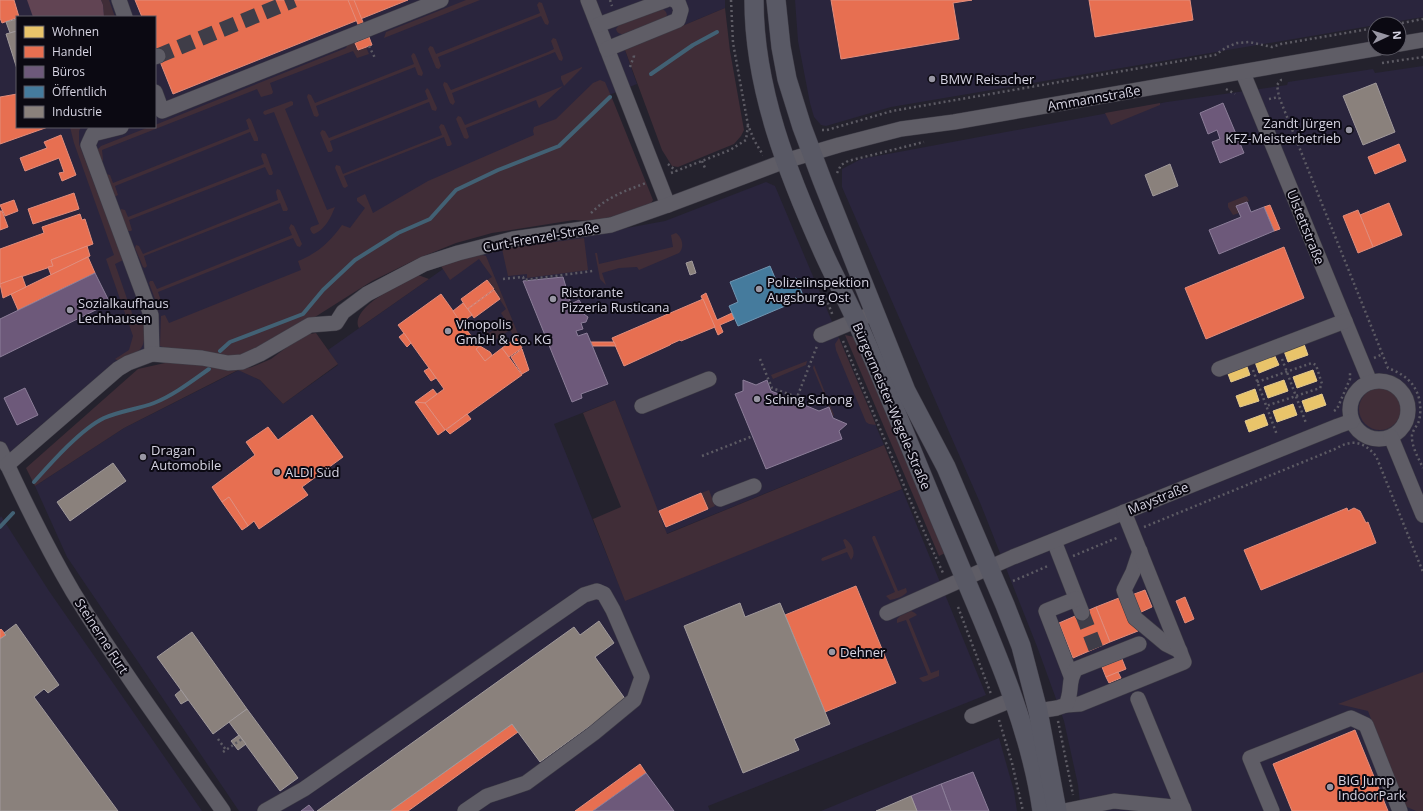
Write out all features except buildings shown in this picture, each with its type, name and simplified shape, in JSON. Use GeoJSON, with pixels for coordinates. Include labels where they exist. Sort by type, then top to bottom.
{"type":"FeatureCollection","features":[{"type":"Feature","properties":{"kind":"main road","name":"Bürgermeister-Wegele-Straße"},"geometry":{"type":"LineString","coordinates":[[754,0],[755,27],[762,79],[776,134],[778,164],[856,321],[957,582],[1014,699],[1026,735],[1042,811]]}},
{"type":"Feature","properties":{"kind":"main road","name":"Bürgermeister-Wegele-Straße"},"geometry":{"type":"LineString","coordinates":[[776,0],[781,47],[787,79],[801,125],[906,391],[946,467],[1021,646],[1038,712],[1058,811]]}},
{"type":"Feature","properties":{"kind":"street"},"geometry":{"type":"LineString","coordinates":[[119,0],[126,16]]}},
{"type":"Feature","properties":{"kind":"street"},"geometry":{"type":"LineString","coordinates":[[156,97],[159,112],[441,0]]}},
{"type":"Feature","properties":{"kind":"street"},"geometry":{"type":"LineString","coordinates":[[588,0],[668,205]]}},
{"type":"Feature","properties":{"kind":"street"},"geometry":{"type":"LineString","coordinates":[[598,25],[666,0]]}},
{"type":"Feature","properties":{"kind":"street"},"geometry":{"type":"LineString","coordinates":[[607,49],[678,20],[681,10],[678,2],[674,0]]}},
{"type":"Feature","properties":{"kind":"street"},"geometry":{"type":"LineString","coordinates":[[1407,43],[1423,40]]}},
{"type":"Feature","properties":{"kind":"street","name":"Ammannstraße"},"geometry":{"type":"LineString","coordinates":[[812,153],[902,128],[954,122],[1367,50]]}},
{"type":"Feature","properties":{"kind":"street","name":"Ulstettstraße"},"geometry":{"type":"LineString","coordinates":[[1242,73],[1370,382]]}},
{"type":"Feature","properties":{"kind":"street"},"geometry":{"type":"LineString","coordinates":[[7,465],[118,369],[152,354],[157,312],[88,144],[93,134],[117,128]]}},
{"type":"Feature","properties":{"kind":"street","name":"Curt-Frenzel-Straße"},"geometry":{"type":"LineString","coordinates":[[152,354],[202,358],[228,363],[242,362],[260,354],[310,325],[336,323],[343,312],[367,294],[424,264],[499,242],[610,225],[812,153]]}},
{"type":"Feature","properties":{"kind":"street"},"geometry":{"type":"LineString","coordinates":[[821,335],[874,313]]}},
{"type":"Feature","properties":{"kind":"street"},"geometry":{"type":"LineString","coordinates":[[1219,369],[1345,321]]}},
{"type":"Feature","properties":{"kind":"street"},"geometry":{"type":"LineString","coordinates":[[642,406],[710,379]]}},
{"type":"Feature","properties":{"kind":"street"},"geometry":{"type":"LineString","coordinates":[[1380,380],[1390,382],[1405,394],[1409,414],[1406,423],[1400,431],[1391,437],[1382,439],[1369,437],[1357,429],[1352,421],[1350,409],[1353,398],[1360,388],[1370,382],[1380,380]]}},
{"type":"Feature","properties":{"kind":"street","name":"Maystraße"},"geometry":{"type":"LineString","coordinates":[[887,613],[1124,512],[1352,421]]}},
{"type":"Feature","properties":{"kind":"street"},"geometry":{"type":"LineString","coordinates":[[1391,437],[1423,515]]}},
{"type":"Feature","properties":{"kind":"street","name":"Steinerne Furt"},"geometry":{"type":"LineString","coordinates":[[0,449],[27,505],[73,591],[110,649],[223,811]]}},
{"type":"Feature","properties":{"kind":"street"},"geometry":{"type":"LineString","coordinates":[[720,500],[754,486]]}},
{"type":"Feature","properties":{"kind":"street"},"geometry":{"type":"LineString","coordinates":[[1038,712],[1058,708],[1066,704],[1080,704],[1184,662],[1124,512]]}},
{"type":"Feature","properties":{"kind":"street"},"geometry":{"type":"LineString","coordinates":[[1054,541],[1082,613]]}},
{"type":"Feature","properties":{"kind":"street"},"geometry":{"type":"LineString","coordinates":[[1140,551],[1133,572],[1124,590],[1135,618],[1166,644],[1180,651]]}},
{"type":"Feature","properties":{"kind":"street"},"geometry":{"type":"LineString","coordinates":[[265,811],[304,789],[584,594],[597,591],[604,594],[642,677],[634,700],[594,734],[526,783],[487,796],[465,811]]}},
{"type":"Feature","properties":{"kind":"street"},"geometry":{"type":"LineString","coordinates":[[1066,704],[1069,698],[1071,676],[1046,611],[1076,599]]}},
{"type":"Feature","properties":{"kind":"street"},"geometry":{"type":"LineString","coordinates":[[1071,676],[1076,669],[1098,654],[1139,644]]}},
{"type":"Feature","properties":{"kind":"street"},"geometry":{"type":"LineString","coordinates":[[972,716],[1014,699]]}},
{"type":"Feature","properties":{"kind":"street"},"geometry":{"type":"LineString","coordinates":[[1064,811],[1114,801],[1184,810],[1138,699]]}},
{"type":"Feature","properties":{"kind":"street"},"geometry":{"type":"LineString","coordinates":[[1272,811],[1250,758],[1351,718],[1366,725],[1400,811]]}},
{"type":"Feature","properties":{"kind":"path"},"geometry":{"type":"LineString","coordinates":[[610,0],[612,7],[617,9],[620,17]]}},
{"type":"Feature","properties":{"kind":"path"},"geometry":{"type":"LineString","coordinates":[[731,0],[733,43],[748,125],[754,140],[778,164]]}},
{"type":"Feature","properties":{"kind":"path"},"geometry":{"type":"LineString","coordinates":[[1407,22],[1423,20]]}},
{"type":"Feature","properties":{"kind":"path"},"geometry":{"type":"LineString","coordinates":[[822,130],[827,130],[892,111],[1215,55],[1227,47],[1237,43],[1249,42],[1272,47],[1281,44],[1367,29]]}},
{"type":"Feature","properties":{"kind":"path"},"geometry":{"type":"LineString","coordinates":[[628,40],[634,56],[629,70]]}},
{"type":"Feature","properties":{"kind":"path"},"geometry":{"type":"LineString","coordinates":[[369,46],[375,58]]}},
{"type":"Feature","properties":{"kind":"path"},"geometry":{"type":"LineString","coordinates":[[1277,85],[1279,97],[1388,368],[1401,373],[1416,388],[1420,399],[1421,410],[1419,422],[1412,436],[1413,444],[1423,468]]}},
{"type":"Feature","properties":{"kind":"path"},"geometry":{"type":"LineString","coordinates":[[1223,89],[1234,92],[1238,97]]}},
{"type":"Feature","properties":{"kind":"path"},"geometry":{"type":"LineString","coordinates":[[836,175],[841,165],[848,161],[927,141]]}},
{"type":"Feature","properties":{"kind":"path"},"geometry":{"type":"LineString","coordinates":[[702,161],[705,168]]}},
{"type":"Feature","properties":{"kind":"path"},"geometry":{"type":"LineString","coordinates":[[666,162],[677,171]]}},
{"type":"Feature","properties":{"kind":"path"},"geometry":{"type":"LineString","coordinates":[[503,279],[523,277],[524,280],[593,270]]}},
{"type":"Feature","properties":{"kind":"path"},"geometry":{"type":"LineString","coordinates":[[823,291],[935,557],[957,582],[1012,763],[1023,811]]}},
{"type":"Feature","properties":{"kind":"path"},"geometry":{"type":"LineString","coordinates":[[760,359],[772,388],[796,398],[821,335]]}},
{"type":"Feature","properties":{"kind":"path"},"geometry":{"type":"LineString","coordinates":[[1278,347],[1306,423],[1311,421]]}},
{"type":"Feature","properties":{"kind":"path"},"geometry":{"type":"LineString","coordinates":[[1249,358],[1277,435]]}},
{"type":"Feature","properties":{"kind":"path"},"geometry":{"type":"LineString","coordinates":[[1257,382],[1312,363],[1316,365],[1322,384],[1320,388],[1266,406]]}},
{"type":"Feature","properties":{"kind":"path"},"geometry":{"type":"LineString","coordinates":[[1332,412],[1337,409],[1350,379],[1348,368]]}},
{"type":"Feature","properties":{"kind":"path"},"geometry":{"type":"LineString","coordinates":[[1270,438],[1284,432]]}},
{"type":"Feature","properties":{"kind":"path"},"geometry":{"type":"LineString","coordinates":[[702,456],[753,436]]}},
{"type":"Feature","properties":{"kind":"path"},"geometry":{"type":"LineString","coordinates":[[1016,579],[1351,442],[1370,449],[1376,456],[1423,572]]}},
{"type":"Feature","properties":{"kind":"path"},"geometry":{"type":"LineString","coordinates":[[218,739],[225,751],[242,740]]}},
{"type":"Feature","properties":{"kind":"shaded area"},"geometry":{"type":"Polygon","coordinates":[[[0,0],[725,0],[725,8],[625,50],[637,84],[599,99],[325,281],[112,368],[23,440],[0,465],[0,0]]]}},
{"type":"Feature","properties":{"kind":"shaded area"},"geometry":{"type":"Polygon","coordinates":[[[27,0],[101,0],[104,16],[33,16],[27,0]]]}},
{"type":"Feature","properties":{"kind":"shaded area"},"geometry":{"type":"Polygon","coordinates":[[[101,0],[109,0],[115,16],[104,16],[101,0]]]}},
{"type":"Feature","properties":{"kind":"shaded area"},"geometry":{"type":"Polygon","coordinates":[[[466,0],[480,0],[384,38],[386,32],[466,0]]]}},
{"type":"Feature","properties":{"kind":"shaded area","name":"BMW Reisacher"},"geometry":{"type":"Polygon","coordinates":[[[795,0],[1423,0],[1423,17],[1407,20],[1407,16],[1367,16],[1367,26],[891,107],[826,126],[821,125],[814,117],[798,41],[795,0]]]}},
{"type":"Feature","properties":{"kind":"shaded area"},"geometry":{"type":"Polygon","coordinates":[[[539,2],[542,3],[549,22],[548,25],[545,24],[541,16],[438,57],[441,66],[439,69],[436,68],[428,49],[430,46],[433,47],[436,54],[540,13],[537,5],[539,2]]]}},
{"type":"Feature","properties":{"kind":"shaded area"},"geometry":{"type":"Polygon","coordinates":[[[662,8],[667,15],[665,18],[623,34],[619,33],[616,29],[619,25],[662,8]]]}},
{"type":"Feature","properties":{"kind":"shaded area"},"geometry":{"type":"Polygon","coordinates":[[[725,8],[730,51],[744,130],[734,144],[678,167],[672,166],[662,150],[625,50],[725,8]]]}},
{"type":"Feature","properties":{"kind":"shaded area"},"geometry":{"type":"Polygon","coordinates":[[[362,37],[363,39],[355,43],[358,50],[366,47],[369,54],[357,58],[353,51],[270,83],[273,92],[272,94],[261,97],[257,89],[102,150],[103,160],[101,163],[97,155],[98,149],[101,146],[146,128],[156,128],[156,125],[346,48],[349,42],[362,37]]]}},
{"type":"Feature","properties":{"kind":"shaded area"},"geometry":{"type":"Polygon","coordinates":[[[553,38],[556,39],[563,58],[562,61],[559,60],[555,52],[452,93],[455,102],[453,105],[450,103],[443,85],[444,82],[447,83],[451,90],[548,52],[554,49],[551,41],[553,38]]]}},
{"type":"Feature","properties":{"kind":"shaded area"},"geometry":{"type":"Polygon","coordinates":[[[413,53],[415,54],[423,73],[422,76],[418,75],[415,67],[316,106],[319,115],[317,117],[314,116],[307,97],[308,94],[311,95],[315,103],[414,64],[411,56],[413,53]]]}},
{"type":"Feature","properties":{"kind":"shaded area"},"geometry":{"type":"Polygon","coordinates":[[[1423,66],[1423,811],[1081,811],[1078,785],[1064,721],[1038,649],[981,505],[842,187],[842,169],[861,159],[1167,102],[1287,85],[1288,82],[1373,69],[1375,73],[1423,66]]]}},
{"type":"Feature","properties":{"kind":"shaded area"},"geometry":{"type":"Polygon","coordinates":[[[582,68],[564,86],[561,76],[582,68]]]}},
{"type":"Feature","properties":{"kind":"shaded area"},"geometry":{"type":"Polygon","coordinates":[[[600,80],[605,82],[653,200],[650,205],[611,217],[591,221],[574,220],[492,233],[456,243],[419,258],[372,281],[315,317],[245,355],[230,357],[172,350],[160,346],[161,316],[165,315],[169,323],[301,270],[298,261],[312,254],[323,246],[333,237],[342,225],[350,228],[365,208],[357,201],[357,198],[365,194],[373,213],[428,181],[534,135],[534,127],[556,119],[593,83],[600,80]]]}},
{"type":"Feature","properties":{"kind":"shaded area"},"geometry":{"type":"Polygon","coordinates":[[[563,86],[539,108],[536,100],[466,128],[469,137],[467,139],[464,138],[456,119],[458,116],[461,117],[465,125],[563,86]]]}},
{"type":"Feature","properties":{"kind":"shaded area"},"geometry":{"type":"Polygon","coordinates":[[[427,88],[437,108],[436,111],[432,110],[429,102],[330,141],[333,150],[328,152],[320,133],[322,130],[325,131],[329,138],[428,99],[425,91],[427,88]]]}},
{"type":"Feature","properties":{"kind":"shaded area"},"geometry":{"type":"Polygon","coordinates":[[[291,101],[293,102],[293,105],[285,109],[327,210],[335,207],[321,230],[314,234],[310,229],[311,227],[319,224],[274,112],[265,115],[263,113],[264,111],[291,101]]]}},
{"type":"Feature","properties":{"kind":"shaded area"},"geometry":{"type":"Polygon","coordinates":[[[1160,103],[1160,105],[1111,125],[1105,113],[1160,103]]]}},
{"type":"Feature","properties":{"kind":"shaded area"},"geometry":{"type":"Polygon","coordinates":[[[249,118],[258,141],[254,141],[250,132],[115,186],[118,195],[114,197],[106,174],[110,175],[113,183],[249,129],[246,120],[249,118]]]}},
{"type":"Feature","properties":{"kind":"shaded area"},"geometry":{"type":"Polygon","coordinates":[[[441,124],[444,125],[452,144],[450,146],[447,146],[444,137],[344,176],[348,186],[345,188],[343,187],[335,168],[336,165],[340,166],[343,174],[442,135],[439,127],[441,124]]]}},
{"type":"Feature","properties":{"kind":"shaded area"},"geometry":{"type":"Polygon","coordinates":[[[70,128],[80,128],[79,131],[79,144],[123,260],[115,264],[134,319],[144,319],[144,342],[142,346],[134,354],[119,361],[115,359],[129,350],[133,336],[106,259],[114,255],[74,143],[70,128]]]}},
{"type":"Feature","properties":{"kind":"shaded area"},"geometry":{"type":"Polygon","coordinates":[[[262,153],[266,154],[273,173],[272,175],[269,175],[265,167],[129,220],[132,230],[128,231],[120,212],[121,209],[125,210],[128,217],[264,164],[261,156],[262,153]]]}},
{"type":"Feature","properties":{"kind":"shaded area"},"geometry":{"type":"Polygon","coordinates":[[[766,182],[775,186],[884,445],[666,534],[615,400],[554,424],[625,600],[902,489],[986,695],[708,806],[710,811],[239,811],[67,557],[35,486],[124,428],[239,370],[260,380],[283,404],[338,365],[328,350],[453,262],[478,254],[665,221],[766,182]]]}},
{"type":"Feature","properties":{"kind":"shaded area"},"geometry":{"type":"Polygon","coordinates":[[[277,189],[280,190],[288,209],[287,211],[283,211],[280,203],[144,256],[147,266],[145,268],[143,267],[135,248],[136,245],[139,246],[143,254],[278,200],[276,192],[277,189]]]}},
{"type":"Feature","properties":{"kind":"shaded area"},"geometry":{"type":"Polygon","coordinates":[[[1245,196],[1249,201],[1236,206],[1239,213],[1233,215],[1228,207],[1228,203],[1245,196]]]}},
{"type":"Feature","properties":{"kind":"shaded area"},"geometry":{"type":"Polygon","coordinates":[[[291,224],[294,226],[302,244],[300,247],[297,246],[293,238],[158,292],[161,301],[160,303],[156,302],[149,283],[150,281],[153,281],[157,289],[292,235],[289,228],[291,224]]]}},
{"type":"Feature","properties":{"kind":"shaded area"},"geometry":{"type":"Polygon","coordinates":[[[676,233],[682,242],[682,248],[679,253],[639,270],[637,267],[619,268],[602,273],[606,285],[600,279],[595,253],[597,253],[599,264],[673,247],[671,235],[676,233]]]}},
{"type":"Feature","properties":{"kind":"shaded area"},"geometry":{"type":"Polygon","coordinates":[[[584,238],[588,270],[527,278],[527,274],[508,276],[502,249],[584,238]]]}},
{"type":"Feature","properties":{"kind":"shaded area"},"geometry":{"type":"Polygon","coordinates":[[[478,254],[486,256],[523,346],[521,348],[510,330],[492,342],[482,328],[484,326],[489,333],[506,321],[501,313],[506,309],[487,280],[492,277],[479,259],[450,280],[441,266],[478,254]]]}},
{"type":"Feature","properties":{"kind":"shaded area"},"geometry":{"type":"Polygon","coordinates":[[[418,275],[429,279],[359,328],[358,320],[362,312],[369,304],[390,290],[418,275]]]}},
{"type":"Feature","properties":{"kind":"shaded area"},"geometry":{"type":"Polygon","coordinates":[[[316,333],[338,364],[283,404],[260,380],[238,370],[124,428],[35,486],[26,468],[138,369],[165,363],[196,362],[239,370],[252,367],[271,359],[303,335],[316,333]]]}},
{"type":"Feature","properties":{"kind":"shaded area"},"geometry":{"type":"Polygon","coordinates":[[[845,335],[854,337],[947,552],[939,556],[845,335]]]}},
{"type":"Feature","properties":{"kind":"shaded area"},"geometry":{"type":"Polygon","coordinates":[[[839,338],[876,425],[866,422],[836,350],[835,344],[839,338]]]}},
{"type":"Feature","properties":{"kind":"shaded area"},"geometry":{"type":"Polygon","coordinates":[[[807,361],[806,365],[773,379],[771,375],[807,361]]]}},
{"type":"Feature","properties":{"kind":"shaded area"},"geometry":{"type":"Polygon","coordinates":[[[814,365],[834,415],[833,416],[813,368],[814,365]]]}},
{"type":"Feature","properties":{"kind":"shaded area"},"geometry":{"type":"Polygon","coordinates":[[[1376,388],[1384,388],[1392,391],[1398,397],[1401,409],[1398,421],[1392,427],[1384,430],[1376,430],[1368,427],[1362,421],[1359,413],[1359,405],[1362,397],[1368,391],[1376,388]]]}},
{"type":"Feature","properties":{"kind":"shaded area"},"geometry":{"type":"Polygon","coordinates":[[[615,400],[667,534],[884,445],[902,489],[625,601],[593,519],[621,507],[583,413],[615,400]]]}},
{"type":"Feature","properties":{"kind":"shaded area"},"geometry":{"type":"Polygon","coordinates":[[[709,490],[715,506],[708,509],[701,493],[709,490]]]}},
{"type":"Feature","properties":{"kind":"shaded area"},"geometry":{"type":"Polygon","coordinates":[[[1,516],[49,591],[202,811],[0,811],[1,516]]]}},
{"type":"Feature","properties":{"kind":"shaded area"},"geometry":{"type":"Polygon","coordinates":[[[875,536],[898,591],[906,588],[907,592],[899,598],[890,600],[886,596],[895,592],[872,538],[875,536]]]}},
{"type":"Feature","properties":{"kind":"shaded area"},"geometry":{"type":"Polygon","coordinates":[[[845,539],[850,543],[854,552],[851,560],[847,552],[823,561],[821,560],[822,558],[846,548],[843,540],[845,539]]]}},
{"type":"Feature","properties":{"kind":"shaded area"},"geometry":{"type":"Polygon","coordinates":[[[911,611],[917,615],[909,619],[931,673],[939,670],[939,676],[923,682],[919,678],[928,675],[906,620],[897,623],[897,619],[900,616],[911,611]]]}},
{"type":"Feature","properties":{"kind":"shaded area"},"geometry":{"type":"Polygon","coordinates":[[[1423,672],[1423,811],[1416,811],[1405,806],[1368,711],[1338,704],[1423,672]]]}},
{"type":"Feature","properties":{"kind":"shaded area"},"geometry":{"type":"Polygon","coordinates":[[[999,738],[1014,791],[1017,811],[821,811],[999,738]]]}},
{"type":"Feature","properties":{"kind":"waterway"},"geometry":{"type":"LineString","coordinates":[[651,74],[693,45],[717,32]]}},
{"type":"Feature","properties":{"kind":"waterway"},"geometry":{"type":"LineString","coordinates":[[220,351],[230,342],[303,314],[323,290],[355,260],[398,233],[430,219],[456,190],[498,170],[559,146],[610,97]]}},
{"type":"Feature","properties":{"kind":"waterway"},"geometry":{"type":"LineString","coordinates":[[34,482],[76,438],[95,423],[104,418],[161,400],[183,388],[209,369]]}},
{"type":"Feature","properties":{"kind":"waterway"},"geometry":{"type":"LineString","coordinates":[[0,527],[13,513]]}},
{"type":"Feature","properties":{"kind":"tunnel"},"geometry":{"type":"LineString","coordinates":[[158,56],[294,0]]}},
{"type":"Feature","properties":{"kind":"tunnel"},"geometry":{"type":"LineString","coordinates":[[1082,613],[1096,649]]}},
{"type":"Feature","properties":{"kind":"place","name":"BMW Reisacher"},"geometry":{"type":"Point","coordinates":[932,79]}},
{"type":"Feature","properties":{"kind":"place","name":"Zandt Jürgen KFZ-Meisterbetrieb"},"geometry":{"type":"Point","coordinates":[1349,130]}},
{"type":"Feature","properties":{"kind":"place","name":"Polizeiinspektion Augsburg Ost"},"geometry":{"type":"Point","coordinates":[759,289]}},
{"type":"Feature","properties":{"kind":"place","name":"Ristorante Pizzeria Rusticana"},"geometry":{"type":"Point","coordinates":[553,299]}},
{"type":"Feature","properties":{"kind":"place","name":"Sozialkaufhaus Lechhausen"},"geometry":{"type":"Point","coordinates":[70,310]}},
{"type":"Feature","properties":{"kind":"place","name":"Vinopolis GmbH & Co. KG"},"geometry":{"type":"Point","coordinates":[448,331]}},
{"type":"Feature","properties":{"kind":"place","name":"Sching Schong"},"geometry":{"type":"Point","coordinates":[757,399]}},
{"type":"Feature","properties":{"kind":"place","name":"Dragan Automobile"},"geometry":{"type":"Point","coordinates":[143,457]}},
{"type":"Feature","properties":{"kind":"place","name":"ALDI Süd"},"geometry":{"type":"Point","coordinates":[277,472]}},
{"type":"Feature","properties":{"kind":"place","name":"Dehner"},"geometry":{"type":"Point","coordinates":[832,652]}},
{"type":"Feature","properties":{"kind":"place","name":"BIG Jump IndoorPark"},"geometry":{"type":"Point","coordinates":[1330,787]}}]}
